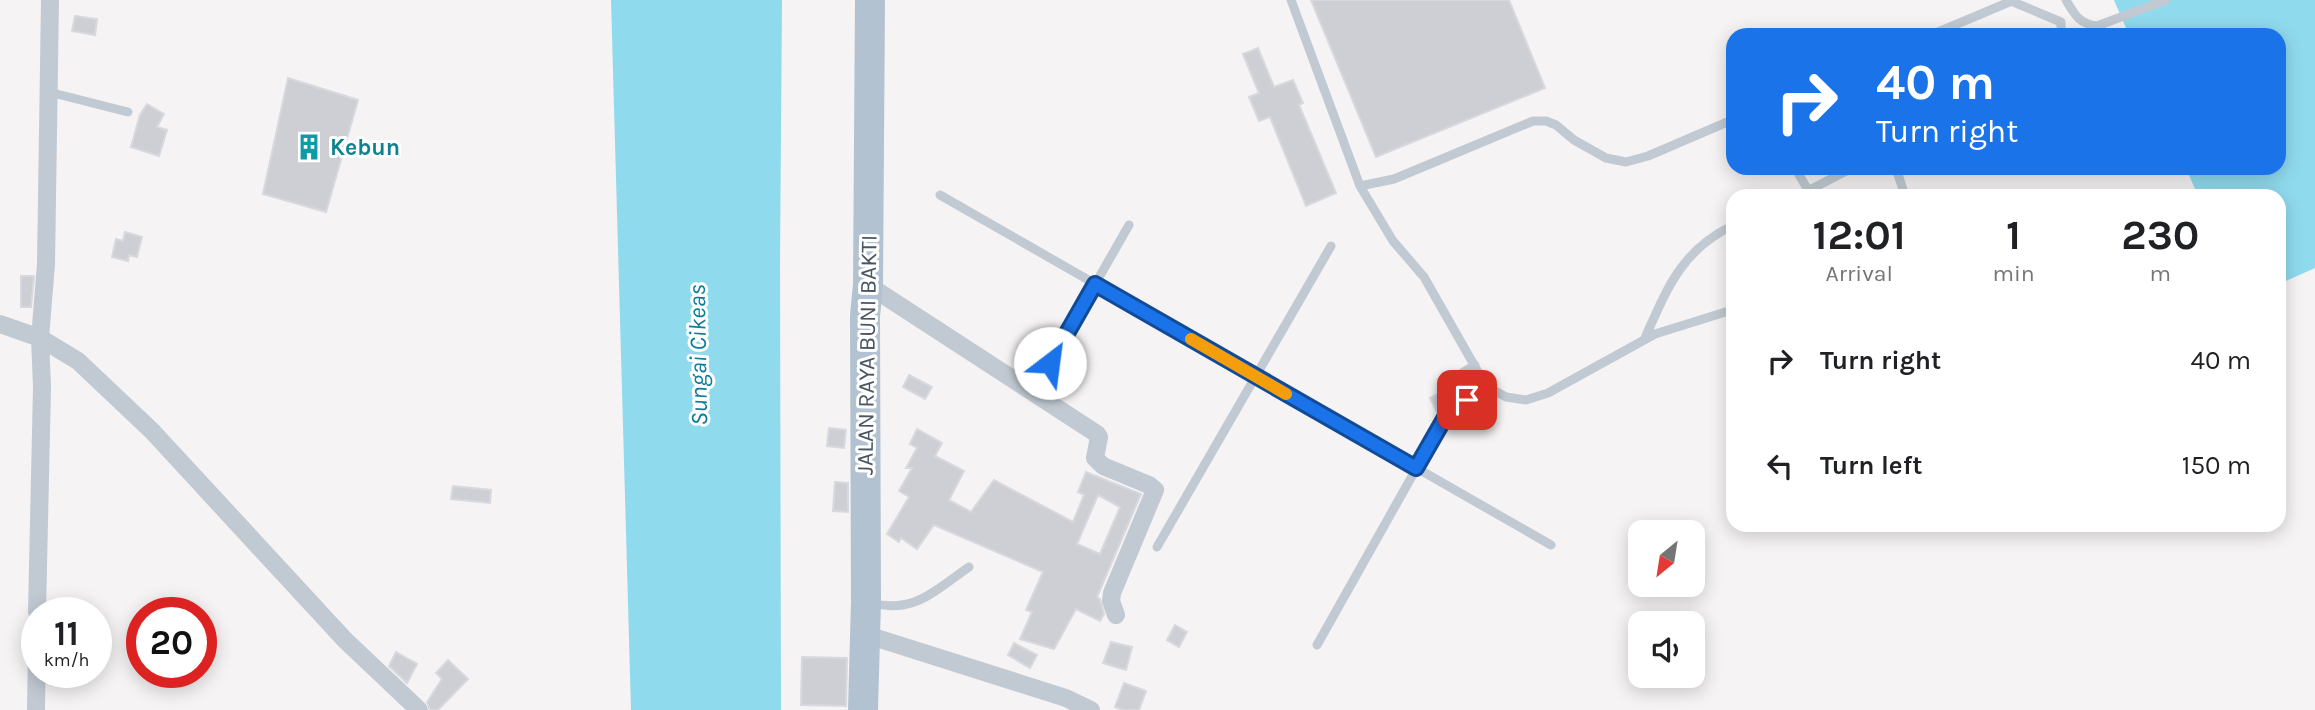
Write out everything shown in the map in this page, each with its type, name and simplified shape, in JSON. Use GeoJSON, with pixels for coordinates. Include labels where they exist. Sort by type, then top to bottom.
{"type":"FeatureCollection","features":[{"type":"Feature","properties":{"kind":"main road","name":"JALAN RAYA BUNI BAKTI"},"geometry":{"type":"LineString","coordinates":[[863,710],[870,0]]}},
{"type":"Feature","properties":{"kind":"street"},"geometry":{"type":"LineString","coordinates":[[37,597],[40,338],[46,264],[50,0]]}},
{"type":"Feature","properties":{"kind":"street"},"geometry":{"type":"LineString","coordinates":[[868,285],[1097,434],[1097,461],[1102,466],[1149,485],[1155,491],[1112,593],[1111,601],[1116,615]]}},
{"type":"Feature","properties":{"kind":"street"},"geometry":{"type":"LineString","coordinates":[[7,326],[40,338],[78,361],[152,431],[345,640],[419,710]]}},
{"type":"Feature","properties":{"kind":"street"},"geometry":{"type":"LineString","coordinates":[[864,634],[1053,694],[1091,710]]}},
{"type":"Feature","properties":{"kind":"street"},"geometry":{"type":"LineString","coordinates":[[36,688],[36,710]]}},
{"type":"Feature","properties":{"kind":"lane"},"geometry":{"type":"LineString","coordinates":[[1291,0],[1360,186],[1393,241],[1424,277],[1482,379],[1495,391],[1506,397],[1526,400],[1548,393],[1644,340],[1726,312]]}},
{"type":"Feature","properties":{"kind":"lane"},"geometry":{"type":"LineString","coordinates":[[2066,0],[2076,18],[2087,25],[2097,26],[2166,0]]}},
{"type":"Feature","properties":{"kind":"lane"},"geometry":{"type":"LineString","coordinates":[[1948,28],[2012,1],[2061,22],[2061,28]]}},
{"type":"Feature","properties":{"kind":"lane"},"geometry":{"type":"LineString","coordinates":[[49,92],[128,112]]}},
{"type":"Feature","properties":{"kind":"lane"},"geometry":{"type":"LineString","coordinates":[[1360,186],[1394,179],[1533,121],[1546,121],[1556,125],[1574,140],[1606,158],[1626,162],[1648,156],[1726,123]]}},
{"type":"Feature","properties":{"kind":"lane"},"geometry":{"type":"LineString","coordinates":[[1810,189],[1838,175]]}},
{"type":"Feature","properties":{"kind":"lane"},"geometry":{"type":"LineString","coordinates":[[940,195],[1551,545]]}},
{"type":"Feature","properties":{"kind":"lane"},"geometry":{"type":"LineString","coordinates":[[1050,363],[1129,225]]}},
{"type":"Feature","properties":{"kind":"lane"},"geometry":{"type":"LineString","coordinates":[[1644,340],[1672,280],[1684,263],[1706,240],[1726,229]]}},
{"type":"Feature","properties":{"kind":"lane"},"geometry":{"type":"LineString","coordinates":[[1157,547],[1331,246]]}},
{"type":"Feature","properties":{"kind":"lane"},"geometry":{"type":"LineString","coordinates":[[1317,645],[1447,414],[1467,400],[1457,376],[1475,365]]}},
{"type":"Feature","properties":{"kind":"lane"},"geometry":{"type":"LineString","coordinates":[[866,602],[882,606],[916,603],[969,567]]}},
{"type":"Feature","properties":{"kind":"water","name":"Sungai Cikeas"},"geometry":{"type":"Polygon","coordinates":[[[611,0],[782,0],[781,710],[631,710],[611,0]]]}},
{"type":"Feature","properties":{"kind":"water"},"geometry":{"type":"Polygon","coordinates":[[[2114,0],[2315,0],[2315,268],[2286,281],[2286,189],[2195,189],[2189,175],[2286,175],[2286,28],[2126,28],[2114,0]]]}},
{"type":"Feature","properties":{"kind":"building"},"geometry":{"type":"Polygon","coordinates":[[[1311,0],[1509,0],[1545,88],[1376,157],[1311,0]]]}},
{"type":"Feature","properties":{"kind":"building"},"geometry":{"type":"Polygon","coordinates":[[[75,16],[97,19],[95,35],[72,31],[75,16]]]}},
{"type":"Feature","properties":{"kind":"building"},"geometry":{"type":"Polygon","coordinates":[[[1258,48],[1274,87],[1293,80],[1303,103],[1299,105],[1336,193],[1306,206],[1270,117],[1259,121],[1249,97],[1259,93],[1243,54],[1258,48]]]}},
{"type":"Feature","properties":{"kind":"building","name":"Kebun"},"geometry":{"type":"Polygon","coordinates":[[[288,78],[358,100],[326,212],[263,194],[288,78]]]}},
{"type":"Feature","properties":{"kind":"building"},"geometry":{"type":"Polygon","coordinates":[[[147,104],[164,114],[157,127],[167,130],[159,156],[131,147],[140,115],[147,104]]]}},
{"type":"Feature","properties":{"kind":"building"},"geometry":{"type":"Polygon","coordinates":[[[125,232],[142,237],[137,257],[129,255],[128,261],[112,257],[116,239],[123,241],[125,232]]]}},
{"type":"Feature","properties":{"kind":"building"},"geometry":{"type":"Polygon","coordinates":[[[21,276],[34,276],[31,307],[21,307],[21,276]]]}},
{"type":"Feature","properties":{"kind":"building"},"geometry":{"type":"Polygon","coordinates":[[[909,375],[932,387],[925,399],[903,387],[909,375]]]}},
{"type":"Feature","properties":{"kind":"building"},"geometry":{"type":"Polygon","coordinates":[[[1450,387],[1456,399],[1437,412],[1430,398],[1450,387]]]}},
{"type":"Feature","properties":{"kind":"building"},"geometry":{"type":"Polygon","coordinates":[[[829,428],[846,430],[844,448],[827,446],[829,428]]]}},
{"type":"Feature","properties":{"kind":"building"},"geometry":{"type":"Polygon","coordinates":[[[917,429],[942,443],[935,456],[964,471],[949,500],[971,512],[994,480],[1073,522],[1084,495],[1078,492],[1086,472],[1141,494],[1097,597],[1104,614],[1100,621],[1076,609],[1054,649],[1020,639],[1032,612],[1026,610],[1043,572],[934,525],[917,549],[901,538],[899,542],[887,534],[909,497],[899,491],[912,468],[906,468],[917,448],[910,444],[917,429]],[[1098,495],[1077,544],[1100,554],[1120,507],[1098,495]]]}},
{"type":"Feature","properties":{"kind":"building"},"geometry":{"type":"Polygon","coordinates":[[[835,482],[848,483],[848,512],[833,511],[835,482]]]}},
{"type":"Feature","properties":{"kind":"building"},"geometry":{"type":"Polygon","coordinates":[[[453,486],[491,490],[490,503],[451,499],[453,486]]]}},
{"type":"Feature","properties":{"kind":"building"},"geometry":{"type":"Polygon","coordinates":[[[1175,625],[1187,632],[1179,647],[1167,640],[1175,625]]]}},
{"type":"Feature","properties":{"kind":"building"},"geometry":{"type":"Polygon","coordinates":[[[1111,642],[1132,647],[1126,670],[1103,663],[1111,642]]]}},
{"type":"Feature","properties":{"kind":"building"},"geometry":{"type":"Polygon","coordinates":[[[1014,643],[1037,655],[1030,668],[1008,655],[1014,643]]]}},
{"type":"Feature","properties":{"kind":"building"},"geometry":{"type":"Polygon","coordinates":[[[396,652],[417,664],[407,683],[389,666],[396,652]]]}},
{"type":"Feature","properties":{"kind":"building"},"geometry":{"type":"Polygon","coordinates":[[[802,657],[847,658],[846,706],[801,705],[802,657]]]}},
{"type":"Feature","properties":{"kind":"building"},"geometry":{"type":"Polygon","coordinates":[[[448,660],[468,679],[438,710],[430,710],[427,702],[442,679],[436,673],[448,660]]]}},
{"type":"Feature","properties":{"kind":"building"},"geometry":{"type":"Polygon","coordinates":[[[1124,683],[1146,691],[1139,710],[1115,707],[1124,683]]]}},
{"type":"Feature","properties":{"kind":"slow traffic"},"geometry":{"type":"LineString","coordinates":[[1191,339],[1286,394]]}},
{"type":"Feature","properties":{"kind":"place","name":"Kebun"},"geometry":{"type":"Point","coordinates":[309,147]}},
{"type":"Feature","properties":{"kind":"route"},"geometry":{"type":"LineString","coordinates":[[1050,363],[1095,284],[1416,468],[1447,414],[1467,400]]}}]}
